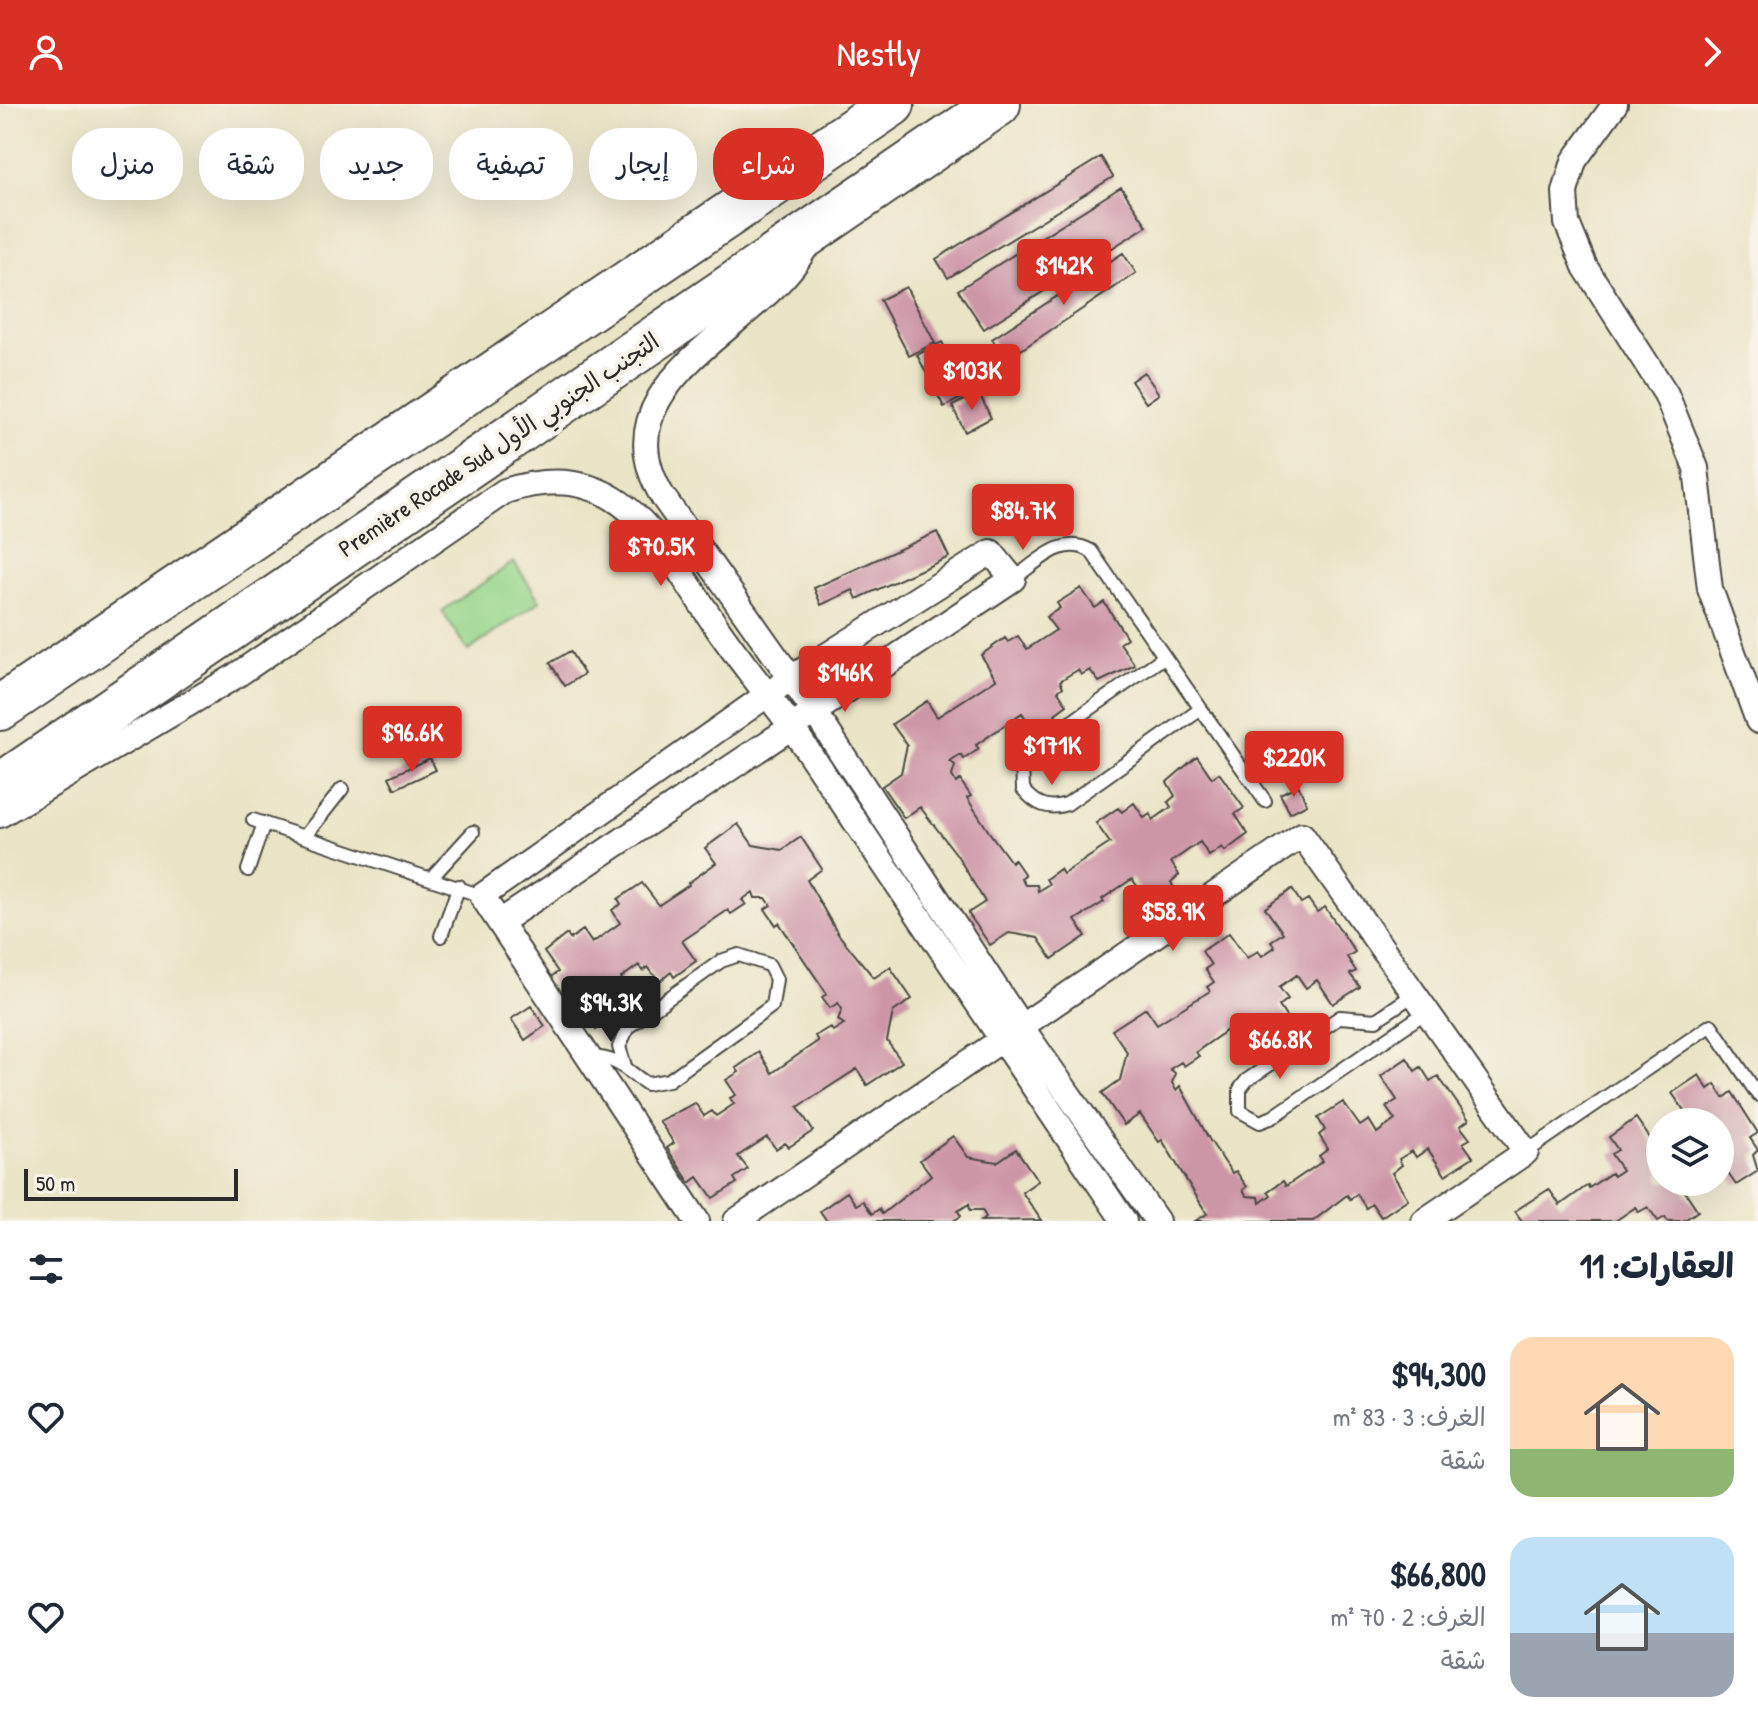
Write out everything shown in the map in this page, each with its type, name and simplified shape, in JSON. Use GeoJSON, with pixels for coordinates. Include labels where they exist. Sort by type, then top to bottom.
{"type":"FeatureCollection","features":[{"type":"Feature","properties":{"kind":"highway"},"geometry":{"type":"LineString","coordinates":[[0,708],[892,104]]}},
{"type":"Feature","properties":{"kind":"highway","name":"Première Rocade Sud التجنب الجنوبي الأول"},"geometry":{"type":"LineString","coordinates":[[0,786],[998,104]]}},
{"type":"Feature","properties":{"kind":"street"},"geometry":{"type":"LineString","coordinates":[[1615,104],[1574,161],[1565,192],[1567,223],[1585,267],[1666,394],[1696,468],[1710,589],[1758,721]]}},
{"type":"Feature","properties":{"kind":"street"},"geometry":{"type":"LineString","coordinates":[[817,228],[781,281],[683,365],[653,410],[646,449],[651,474],[663,497],[814,711],[1124,1221]]}},
{"type":"Feature","properties":{"kind":"street"},"geometry":{"type":"LineString","coordinates":[[0,815],[234,677],[505,491],[532,482],[562,480],[591,485],[617,498],[640,516],[1012,1035],[1157,1221]]}},
{"type":"Feature","properties":{"kind":"street"},"geometry":{"type":"LineString","coordinates":[[500,922],[1013,579],[991,552],[791,678],[482,896],[697,1221]]}},
{"type":"Feature","properties":{"kind":"street"},"geometry":{"type":"LineString","coordinates":[[736,1221],[1302,835],[1526,1152],[1426,1220]]}},
{"type":"Feature","properties":{"kind":"lane"},"geometry":{"type":"LineString","coordinates":[[1013,579],[1064,544],[1080,545],[1091,551],[1265,801]]}},
{"type":"Feature","properties":{"kind":"lane"},"geometry":{"type":"LineString","coordinates":[[1164,657],[1030,751],[1022,763],[1023,789],[1040,805],[1054,808],[1067,804],[1201,709]]}},
{"type":"Feature","properties":{"kind":"lane"},"geometry":{"type":"LineString","coordinates":[[305,836],[342,789]]}},
{"type":"Feature","properties":{"kind":"lane"},"geometry":{"type":"LineString","coordinates":[[248,870],[258,822],[482,896]]}},
{"type":"Feature","properties":{"kind":"lane"},"geometry":{"type":"LineString","coordinates":[[432,877],[473,832]]}},
{"type":"Feature","properties":{"kind":"lane"},"geometry":{"type":"LineString","coordinates":[[441,936],[459,886]]}},
{"type":"Feature","properties":{"kind":"lane"},"geometry":{"type":"LineString","coordinates":[[591,1058],[607,1057],[647,1084],[669,1080],[772,1006],[776,979],[769,965],[739,955],[721,961],[628,1027],[619,1047],[626,1069]]}},
{"type":"Feature","properties":{"kind":"lane"},"geometry":{"type":"LineString","coordinates":[[1420,1004],[1273,1117],[1260,1122],[1240,1111],[1240,1089],[1247,1080],[1340,1017],[1376,1020],[1420,1004]]}},
{"type":"Feature","properties":{"kind":"lane"},"geometry":{"type":"LineString","coordinates":[[1526,1152],[1711,1025],[1758,1095]]}},
{"type":"Feature","properties":{"kind":"green space"},"geometry":{"type":"Polygon","coordinates":[[[514,562],[540,601],[468,651],[442,611],[514,562]]]}},
{"type":"Feature","properties":{"kind":"building"},"geometry":{"type":"Polygon","coordinates":[[[1101,157],[1113,177],[948,278],[936,259],[1101,157]]]}},
{"type":"Feature","properties":{"kind":"building"},"geometry":{"type":"Polygon","coordinates":[[[1121,187],[1147,226],[984,329],[958,290],[1121,187]]]}},
{"type":"Feature","properties":{"kind":"building"},"geometry":{"type":"Polygon","coordinates":[[[1123,253],[1136,273],[1006,360],[992,339],[1123,253]]]}},
{"type":"Feature","properties":{"kind":"building"},"geometry":{"type":"Polygon","coordinates":[[[906,287],[935,343],[909,356],[880,300],[906,287]]]}},
{"type":"Feature","properties":{"kind":"building"},"geometry":{"type":"Polygon","coordinates":[[[942,342],[969,394],[944,407],[917,355],[942,342]]]}},
{"type":"Feature","properties":{"kind":"building"},"geometry":{"type":"Polygon","coordinates":[[[1144,372],[1159,394],[1146,403],[1131,381],[1144,372]]]}},
{"type":"Feature","properties":{"kind":"building"},"geometry":{"type":"Polygon","coordinates":[[[979,393],[991,418],[965,432],[952,406],[979,393]]]}},
{"type":"Feature","properties":{"kind":"building"},"geometry":{"type":"Polygon","coordinates":[[[937,532],[949,557],[857,599],[853,590],[821,605],[814,588],[937,532]]]}},
{"type":"Feature","properties":{"kind":"building"},"geometry":{"type":"Polygon","coordinates":[[[1081,588],[1095,608],[1104,602],[1127,638],[1120,643],[1135,665],[1099,682],[1090,670],[1081,675],[1078,670],[1060,681],[1063,687],[1058,691],[1067,705],[1055,714],[1058,718],[1035,733],[1022,713],[976,745],[979,749],[964,759],[961,755],[950,762],[955,766],[952,776],[956,783],[960,780],[971,796],[967,798],[989,832],[1025,875],[1021,878],[1025,885],[1037,885],[1038,891],[1049,884],[1046,879],[1060,869],[1063,874],[1110,843],[1096,823],[1118,808],[1122,812],[1134,803],[1144,818],[1150,814],[1153,820],[1171,807],[1168,802],[1175,796],[1167,782],[1197,756],[1212,778],[1219,773],[1244,808],[1235,814],[1248,834],[1225,851],[1222,847],[1209,856],[1200,842],[1171,862],[1179,875],[1171,882],[1173,886],[1149,902],[1132,879],[1075,920],[1086,936],[1052,959],[1038,938],[1009,933],[990,945],[968,913],[985,902],[957,855],[920,807],[904,818],[882,786],[901,773],[907,745],[892,724],[927,701],[937,717],[996,679],[981,655],[1005,638],[1008,642],[1018,636],[1027,649],[1056,630],[1046,617],[1060,608],[1057,603],[1081,588]]]}},
{"type":"Feature","properties":{"kind":"building"},"geometry":{"type":"Polygon","coordinates":[[[570,651],[584,674],[565,686],[550,663],[570,651]]]}},
{"type":"Feature","properties":{"kind":"building"},"geometry":{"type":"Polygon","coordinates":[[[430,758],[436,770],[395,789],[389,777],[430,758]]]}},
{"type":"Feature","properties":{"kind":"building"},"geometry":{"type":"Polygon","coordinates":[[[1298,785],[1307,804],[1290,813],[1280,794],[1298,785]]]}},
{"type":"Feature","properties":{"kind":"building"},"geometry":{"type":"Polygon","coordinates":[[[738,824],[753,845],[782,850],[801,837],[822,869],[807,880],[838,934],[874,978],[890,967],[912,999],[893,1012],[887,1041],[902,1062],[867,1085],[857,1069],[798,1107],[813,1131],[789,1147],[785,1143],[776,1149],[767,1137],[738,1156],[748,1169],[734,1178],[737,1183],[713,1198],[698,1177],[690,1183],[667,1148],[674,1143],[659,1121],[695,1103],[704,1116],[712,1111],[716,1116],[734,1104],[730,1098],[736,1095],[726,1080],[739,1072],[736,1068],[759,1052],[772,1073],[818,1041],[815,1036],[830,1027],[833,1031],[844,1024],[838,1020],[842,1009],[838,1003],[830,1008],[822,997],[827,994],[779,923],[776,925],[765,909],[771,905],[766,898],[755,898],[753,892],[742,900],[746,904],[731,914],[728,910],[682,941],[696,961],[674,977],[671,972],[659,982],[648,967],[643,971],[639,965],[621,978],[625,984],[617,990],[626,1002],[596,1030],[581,1008],[574,1012],[549,978],[558,972],[544,952],[567,934],[570,939],[583,930],[592,943],[620,923],[612,910],[621,904],[618,899],[642,883],[659,905],[716,863],[705,848],[738,824]]]}},
{"type":"Feature","properties":{"kind":"building"},"geometry":{"type":"Polygon","coordinates":[[[1292,889],[1301,903],[1308,899],[1317,912],[1325,907],[1355,952],[1347,957],[1356,971],[1350,974],[1360,987],[1333,1004],[1317,980],[1306,988],[1297,975],[1279,987],[1288,999],[1279,1006],[1295,1030],[1270,1047],[1262,1036],[1255,1040],[1245,1026],[1236,1031],[1233,1026],[1196,1052],[1199,1056],[1184,1066],[1181,1062],[1170,1069],[1175,1073],[1172,1083],[1176,1090],[1180,1086],[1209,1139],[1232,1173],[1236,1171],[1247,1187],[1243,1190],[1247,1196],[1259,1197],[1260,1203],[1271,1195],[1268,1191],[1283,1181],[1286,1186],[1323,1161],[1319,1156],[1328,1149],[1319,1135],[1325,1130],[1318,1118],[1343,1102],[1360,1126],[1369,1120],[1377,1133],[1395,1120],[1386,1107],[1397,1100],[1381,1076],[1407,1058],[1415,1071],[1421,1067],[1430,1081],[1438,1076],[1469,1120],[1460,1126],[1470,1139],[1463,1143],[1473,1157],[1445,1175],[1428,1149],[1416,1157],[1412,1151],[1399,1159],[1402,1165],[1392,1173],[1408,1199],[1381,1217],[1372,1204],[1366,1208],[1357,1194],[1350,1199],[1347,1195],[1313,1221],[1195,1221],[1207,1214],[1162,1140],[1159,1142],[1140,1114],[1124,1125],[1102,1093],[1120,1080],[1127,1052],[1112,1030],[1146,1008],[1157,1024],[1210,991],[1207,987],[1214,982],[1205,969],[1211,965],[1202,951],[1229,933],[1247,958],[1258,951],[1262,956],[1275,947],[1271,941],[1283,933],[1265,908],[1292,889]]]}},
{"type":"Feature","properties":{"kind":"building"},"geometry":{"type":"Polygon","coordinates":[[[531,1006],[545,1026],[525,1040],[511,1019],[531,1006]]]}},
{"type":"Feature","properties":{"kind":"building"},"geometry":{"type":"Polygon","coordinates":[[[1699,1075],[1708,1089],[1715,1084],[1724,1098],[1732,1092],[1758,1133],[1750,1138],[1758,1150],[1753,1155],[1758,1171],[1736,1185],[1734,1182],[1734,1108],[1682,1108],[1672,1093],[1699,1075]]]}},
{"type":"Feature","properties":{"kind":"building"},"geometry":{"type":"Polygon","coordinates":[[[1636,1118],[1646,1132],[1646,1196],[1688,1196],[1698,1211],[1683,1221],[1668,1221],[1665,1217],[1658,1221],[1648,1207],[1639,1212],[1636,1207],[1615,1221],[1522,1221],[1515,1211],[1549,1189],[1560,1205],[1588,1185],[1589,1188],[1611,1173],[1613,1176],[1622,1170],[1611,1154],[1618,1150],[1609,1137],[1636,1118]]]}},
{"type":"Feature","properties":{"kind":"building"},"geometry":{"type":"Polygon","coordinates":[[[953,1136],[968,1157],[997,1162],[1016,1149],[1038,1181],[1022,1192],[1041,1220],[981,1221],[986,1217],[982,1210],[970,1210],[969,1204],[958,1211],[961,1216],[953,1221],[827,1221],[820,1211],[847,1192],[856,1205],[863,1201],[872,1214],[879,1209],[882,1214],[931,1175],[920,1160],[953,1136]]]}}]}
